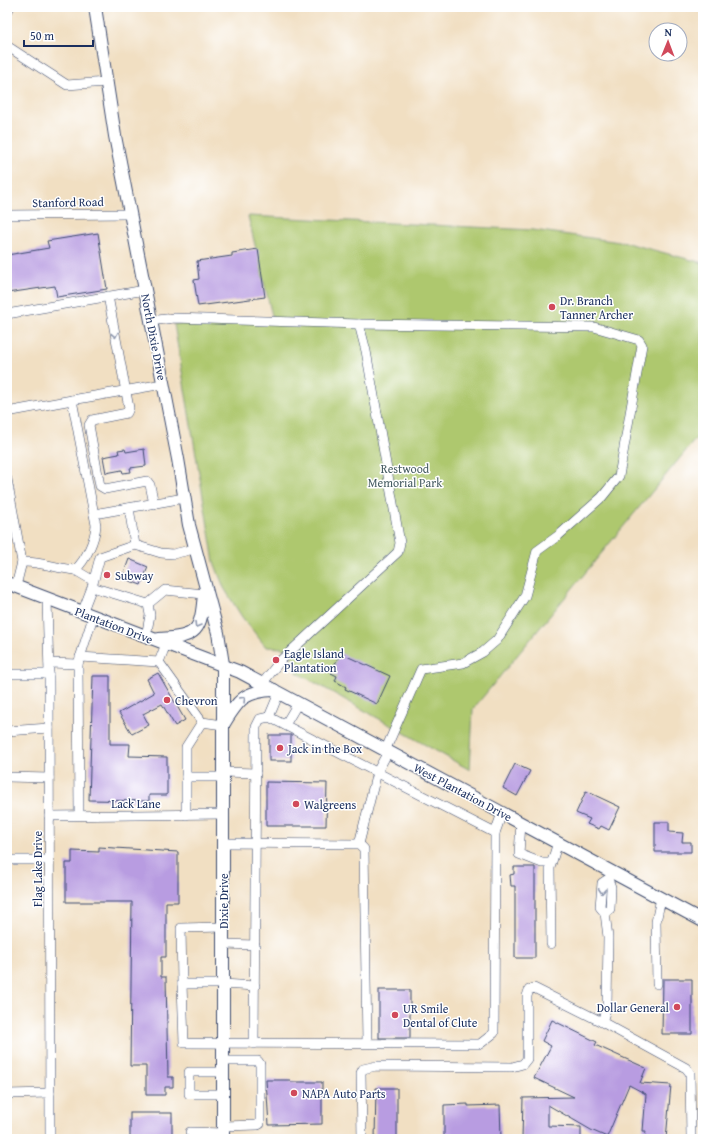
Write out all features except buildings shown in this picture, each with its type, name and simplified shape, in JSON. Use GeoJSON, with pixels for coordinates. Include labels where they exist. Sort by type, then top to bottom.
{"type":"FeatureCollection","features":[{"type":"Feature","properties":{"kind":"main road","name":"North Dixie Drive"},"geometry":{"type":"LineString","coordinates":[[95,7],[106,82],[129,214],[164,384],[184,498],[194,549],[204,591],[216,626],[223,664]]}},
{"type":"Feature","properties":{"kind":"main road","name":"Plantation Drive"},"geometry":{"type":"LineString","coordinates":[[12,585],[149,638],[223,664]]}},
{"type":"Feature","properties":{"kind":"main road"},"geometry":{"type":"LineString","coordinates":[[149,638],[180,638],[193,632],[202,618],[204,591]]}},
{"type":"Feature","properties":{"kind":"main road","name":"West Plantation Drive"},"geometry":{"type":"LineString","coordinates":[[223,664],[558,842],[609,875],[661,898],[703,921]]}},
{"type":"Feature","properties":{"kind":"main road","name":"Dixie Drive"},"geometry":{"type":"LineString","coordinates":[[223,664],[223,1132]]}},
{"type":"Feature","properties":{"kind":"main road"},"geometry":{"type":"LineString","coordinates":[[223,725],[234,708],[247,694],[260,690],[276,691]]}},
{"type":"Feature","properties":{"kind":"street"},"geometry":{"type":"LineString","coordinates":[[7,12],[10,7]]}},
{"type":"Feature","properties":{"kind":"street"},"geometry":{"type":"LineString","coordinates":[[7,46],[66,85],[106,82]]}},
{"type":"Feature","properties":{"kind":"street","name":"Stanford Road"},"geometry":{"type":"LineString","coordinates":[[7,215],[129,214]]}},
{"type":"Feature","properties":{"kind":"street"},"geometry":{"type":"LineString","coordinates":[[7,314],[145,290]]}},
{"type":"Feature","properties":{"kind":"street"},"geometry":{"type":"LineString","coordinates":[[108,296],[129,408],[127,413],[92,420],[89,425],[100,486],[105,489],[147,482],[150,485],[154,504]]}},
{"type":"Feature","properties":{"kind":"street"},"geometry":{"type":"LineString","coordinates":[[150,321],[174,318],[359,324],[594,327],[639,340],[642,345],[619,476],[602,497],[559,536],[537,551],[525,596],[497,640],[483,652],[463,663],[422,669],[377,772],[359,844]]}},
{"type":"Feature","properties":{"kind":"street"},"geometry":{"type":"LineString","coordinates":[[262,684],[280,661],[398,552],[400,543],[366,351],[359,324]]}},
{"type":"Feature","properties":{"kind":"street"},"geometry":{"type":"LineString","coordinates":[[7,412],[164,384]]}},
{"type":"Feature","properties":{"kind":"street"},"geometry":{"type":"LineString","coordinates":[[72,400],[94,514],[95,534],[80,565],[75,570]]}},
{"type":"Feature","properties":{"kind":"street"},"geometry":{"type":"LineString","coordinates":[[78,432],[90,431]]}},
{"type":"Feature","properties":{"kind":"street"},"geometry":{"type":"LineString","coordinates":[[7,479],[22,562],[12,585]]}},
{"type":"Feature","properties":{"kind":"street"},"geometry":{"type":"LineString","coordinates":[[94,514],[184,498]]}},
{"type":"Feature","properties":{"kind":"street"},"geometry":{"type":"LineString","coordinates":[[129,508],[135,545]]}},
{"type":"Feature","properties":{"kind":"street"},"geometry":{"type":"LineString","coordinates":[[79,816],[79,660],[88,615],[92,584],[100,557],[135,545],[161,553],[173,554],[194,549]]}},
{"type":"Feature","properties":{"kind":"street"},"geometry":{"type":"LineString","coordinates":[[22,562],[34,561],[75,570],[92,584],[148,604]]}},
{"type":"Feature","properties":{"kind":"street"},"geometry":{"type":"LineString","coordinates":[[148,604],[165,590],[204,591]]}},
{"type":"Feature","properties":{"kind":"street","name":"Flag Lake Drive"},"geometry":{"type":"LineString","coordinates":[[47,599],[49,674],[50,1139]]}},
{"type":"Feature","properties":{"kind":"street"},"geometry":{"type":"LineString","coordinates":[[148,604],[150,615],[149,638]]}},
{"type":"Feature","properties":{"kind":"street"},"geometry":{"type":"LineString","coordinates":[[159,662],[166,644]]}},
{"type":"Feature","properties":{"kind":"street"},"geometry":{"type":"LineString","coordinates":[[48,663],[79,660],[159,662]]}},
{"type":"Feature","properties":{"kind":"street"},"geometry":{"type":"LineString","coordinates":[[159,662],[202,722],[223,725]]}},
{"type":"Feature","properties":{"kind":"street"},"geometry":{"type":"LineString","coordinates":[[7,674],[49,674]]}},
{"type":"Feature","properties":{"kind":"street"},"geometry":{"type":"LineString","coordinates":[[269,717],[276,691]]}},
{"type":"Feature","properties":{"kind":"street"},"geometry":{"type":"LineString","coordinates":[[285,725],[298,703]]}},
{"type":"Feature","properties":{"kind":"street"},"geometry":{"type":"LineString","coordinates":[[254,1044],[256,727],[260,719],[269,717],[495,833]]}},
{"type":"Feature","properties":{"kind":"street"},"geometry":{"type":"LineString","coordinates":[[186,815],[186,747],[202,722]]}},
{"type":"Feature","properties":{"kind":"street"},"geometry":{"type":"LineString","coordinates":[[7,730],[49,728]]}},
{"type":"Feature","properties":{"kind":"street"},"geometry":{"type":"LineString","coordinates":[[186,777],[256,773]]}},
{"type":"Feature","properties":{"kind":"street"},"geometry":{"type":"LineString","coordinates":[[7,777],[49,778]]}},
{"type":"Feature","properties":{"kind":"street"},"geometry":{"type":"LineString","coordinates":[[223,926],[181,928],[184,1043],[480,1044],[494,1033],[495,833],[502,813]]}},
{"type":"Feature","properties":{"kind":"street","name":"Lack Lane"},"geometry":{"type":"LineString","coordinates":[[49,816],[223,814]]}},
{"type":"Feature","properties":{"kind":"street"},"geometry":{"type":"LineString","coordinates":[[521,823],[519,854],[542,863],[551,863]]}},
{"type":"Feature","properties":{"kind":"street"},"geometry":{"type":"LineString","coordinates":[[551,944],[551,863],[558,842]]}},
{"type":"Feature","properties":{"kind":"street"},"geometry":{"type":"LineString","coordinates":[[223,843],[359,844],[364,849],[367,1043]]}},
{"type":"Feature","properties":{"kind":"street"},"geometry":{"type":"LineString","coordinates":[[7,860],[49,860]]}},
{"type":"Feature","properties":{"kind":"street"},"geometry":{"type":"LineString","coordinates":[[602,1022],[607,1006],[608,987],[608,937],[605,913],[610,909],[611,887],[609,875]]}},
{"type":"Feature","properties":{"kind":"street"},"geometry":{"type":"LineString","coordinates":[[657,984],[656,922],[661,898]]}},
{"type":"Feature","properties":{"kind":"street"},"geometry":{"type":"LineString","coordinates":[[223,944],[255,945]]}},
{"type":"Feature","properties":{"kind":"street"},"geometry":{"type":"LineString","coordinates":[[182,984],[254,986]]}},
{"type":"Feature","properties":{"kind":"street"},"geometry":{"type":"LineString","coordinates":[[362,1139],[363,1069],[376,1066],[512,1067],[523,1064],[527,1059],[527,996],[529,990],[534,988],[602,1022],[681,1065],[690,1073],[691,1139]]}},
{"type":"Feature","properties":{"kind":"street"},"geometry":{"type":"LineString","coordinates":[[190,1132],[223,1132],[260,1124],[260,1064],[258,1061],[189,1072],[189,1094],[223,1094]]}},
{"type":"Feature","properties":{"kind":"street"},"geometry":{"type":"LineString","coordinates":[[7,1094],[50,1093]]}},
{"type":"Feature","properties":{"kind":"green space","name":"Restwood Memorial Park"},"geometry":{"type":"Polygon","coordinates":[[[248,216],[533,230],[627,243],[703,263],[703,430],[473,709],[470,770],[296,672],[294,659],[282,648],[266,647],[242,617],[224,588],[214,562],[174,324],[273,320],[248,216]]]}},
{"type":"Feature","properties":{"kind":"place","name":"Dr. Branch Tanner Archer"},"geometry":{"type":"Point","coordinates":[552,307]}},
{"type":"Feature","properties":{"kind":"place","name":"Subway"},"geometry":{"type":"Point","coordinates":[107,575]}},
{"type":"Feature","properties":{"kind":"place","name":"Eagle Island Plantation"},"geometry":{"type":"Point","coordinates":[276,660]}},
{"type":"Feature","properties":{"kind":"place","name":"Chevron"},"geometry":{"type":"Point","coordinates":[167,700]}},
{"type":"Feature","properties":{"kind":"place","name":"Jack in the Box"},"geometry":{"type":"Point","coordinates":[280,748]}},
{"type":"Feature","properties":{"kind":"place","name":"Walgreens"},"geometry":{"type":"Point","coordinates":[296,804]}},
{"type":"Feature","properties":{"kind":"place","name":"Dollar General"},"geometry":{"type":"Point","coordinates":[677,1007]}},
{"type":"Feature","properties":{"kind":"place","name":"UR Smile Dental of Clute"},"geometry":{"type":"Point","coordinates":[395,1015]}},
{"type":"Feature","properties":{"kind":"place","name":"NAPA Auto Parts"},"geometry":{"type":"Point","coordinates":[294,1093]}}]}
